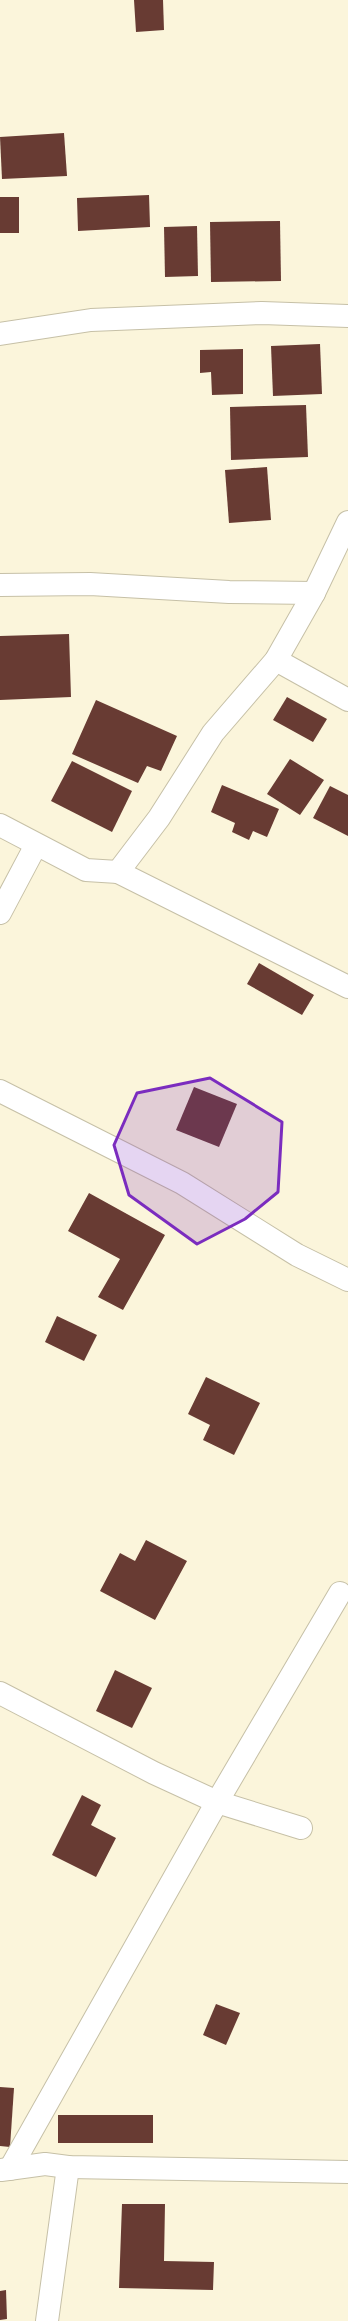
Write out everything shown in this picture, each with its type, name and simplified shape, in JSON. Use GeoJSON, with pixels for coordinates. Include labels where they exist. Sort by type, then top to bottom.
{"type":"FeatureCollection","features":[{"type":"Feature","properties":{"kind":"street"},"geometry":{"type":"LineString","coordinates":[[0,334],[91,320],[262,313],[348,316]]}},
{"type":"Feature","properties":{"kind":"street"},"geometry":{"type":"LineString","coordinates":[[118,872],[159,818],[213,733],[276,660],[314,593],[348,522]]}},
{"type":"Feature","properties":{"kind":"street"},"geometry":{"type":"LineString","coordinates":[[0,584],[90,584],[229,592],[314,593]]}},
{"type":"Feature","properties":{"kind":"street"},"geometry":{"type":"LineString","coordinates":[[276,660],[348,700]]}},
{"type":"Feature","properties":{"kind":"street"},"geometry":{"type":"LineString","coordinates":[[0,825],[86,870],[118,872],[348,987]]}},
{"type":"Feature","properties":{"kind":"street"},"geometry":{"type":"LineString","coordinates":[[0,913],[36,845]]}},
{"type":"Feature","properties":{"kind":"street"},"geometry":{"type":"LineString","coordinates":[[0,1091],[182,1183],[297,1255],[348,1280]]}},
{"type":"Feature","properties":{"kind":"street"},"geometry":{"type":"LineString","coordinates":[[5,2170],[217,1802],[340,1593]]}},
{"type":"Feature","properties":{"kind":"street"},"geometry":{"type":"LineString","coordinates":[[0,1693],[154,1773],[217,1802],[301,1828]]}},
{"type":"Feature","properties":{"kind":"street"},"geometry":{"type":"LineString","coordinates":[[5,2170],[44,2164],[68,2167],[348,2172]]}},
{"type":"Feature","properties":{"kind":"street"},"geometry":{"type":"LineString","coordinates":[[47,2321],[68,2167]]}},
{"type":"Feature","properties":{"kind":"highlighted area"},"geometry":{"type":"Polygon","coordinates":[[[210,1078],[282,1122],[278,1192],[245,1219],[197,1244],[129,1195],[114,1145],[137,1093],[210,1078]]]}},
{"type":"Feature","properties":{"kind":"building"},"geometry":{"type":"Polygon","coordinates":[[[134,0],[163,0],[164,30],[136,32],[134,0]]]}},
{"type":"Feature","properties":{"kind":"building"},"geometry":{"type":"Polygon","coordinates":[[[64,133],[67,176],[2,179],[0,137],[64,133]]]}},
{"type":"Feature","properties":{"kind":"building"},"geometry":{"type":"Polygon","coordinates":[[[149,195],[150,227],[78,231],[77,198],[149,195]]]}},
{"type":"Feature","properties":{"kind":"building"},"geometry":{"type":"Polygon","coordinates":[[[0,197],[19,197],[19,233],[0,233],[0,197]]]}},
{"type":"Feature","properties":{"kind":"building"},"geometry":{"type":"Polygon","coordinates":[[[280,221],[281,281],[211,282],[210,222],[280,221]]]}},
{"type":"Feature","properties":{"kind":"building"},"geometry":{"type":"Polygon","coordinates":[[[197,226],[198,276],[165,277],[164,227],[197,226]]]}},
{"type":"Feature","properties":{"kind":"building"},"geometry":{"type":"Polygon","coordinates":[[[320,344],[322,394],[273,396],[271,346],[320,344]]]}},
{"type":"Feature","properties":{"kind":"building"},"geometry":{"type":"Polygon","coordinates":[[[243,349],[243,394],[212,395],[211,372],[200,373],[200,350],[243,349]]]}},
{"type":"Feature","properties":{"kind":"building"},"geometry":{"type":"Polygon","coordinates":[[[306,405],[308,457],[231,460],[230,407],[306,405]]]}},
{"type":"Feature","properties":{"kind":"building"},"geometry":{"type":"Polygon","coordinates":[[[267,467],[271,520],[229,523],[225,470],[267,467]]]}},
{"type":"Feature","properties":{"kind":"building"},"geometry":{"type":"Polygon","coordinates":[[[69,634],[71,697],[0,700],[0,636],[69,634]]]}},
{"type":"Feature","properties":{"kind":"building"},"geometry":{"type":"Polygon","coordinates":[[[287,697],[327,719],[313,742],[273,720],[287,697]]]}},
{"type":"Feature","properties":{"kind":"building"},"geometry":{"type":"Polygon","coordinates":[[[96,700],[177,736],[161,771],[147,766],[138,783],[72,754],[96,700]]]}},
{"type":"Feature","properties":{"kind":"building"},"geometry":{"type":"Polygon","coordinates":[[[290,759],[324,780],[300,815],[267,794],[290,759]]]}},
{"type":"Feature","properties":{"kind":"building"},"geometry":{"type":"Polygon","coordinates":[[[72,761],[132,791],[112,832],[51,801],[72,761]]]}},
{"type":"Feature","properties":{"kind":"building"},"geometry":{"type":"Polygon","coordinates":[[[222,785],[279,809],[267,837],[253,831],[249,840],[232,832],[235,823],[211,812],[222,785]]]}},
{"type":"Feature","properties":{"kind":"building"},"geometry":{"type":"Polygon","coordinates":[[[330,786],[348,795],[348,836],[313,818],[330,786]]]}},
{"type":"Feature","properties":{"kind":"building"},"geometry":{"type":"Polygon","coordinates":[[[259,963],[314,995],[302,1015],[247,984],[259,963]]]}},
{"type":"Feature","properties":{"kind":"building"},"geometry":{"type":"Polygon","coordinates":[[[194,1087],[237,1104],[219,1147],[176,1130],[194,1087]]]}},
{"type":"Feature","properties":{"kind":"building"},"geometry":{"type":"Polygon","coordinates":[[[89,1193],[165,1235],[123,1310],[98,1297],[120,1259],[68,1231],[89,1193]]]}},
{"type":"Feature","properties":{"kind":"building"},"geometry":{"type":"Polygon","coordinates":[[[57,1316],[97,1335],[84,1361],[45,1342],[57,1316]]]}},
{"type":"Feature","properties":{"kind":"building"},"geometry":{"type":"Polygon","coordinates":[[[206,1377],[260,1403],[234,1455],[203,1440],[210,1425],[188,1414],[206,1377]]]}},
{"type":"Feature","properties":{"kind":"building"},"geometry":{"type":"Polygon","coordinates":[[[146,1540],[187,1561],[155,1620],[100,1591],[120,1553],[135,1561],[146,1540]]]}},
{"type":"Feature","properties":{"kind":"building"},"geometry":{"type":"Polygon","coordinates":[[[115,1670],[152,1688],[132,1728],[96,1711],[115,1670]]]}},
{"type":"Feature","properties":{"kind":"building"},"geometry":{"type":"Polygon","coordinates":[[[82,1795],[101,1805],[91,1825],[116,1838],[96,1877],[52,1855],[82,1795]]]}},
{"type":"Feature","properties":{"kind":"building"},"geometry":{"type":"Polygon","coordinates":[[[216,2004],[240,2013],[226,2045],[203,2035],[216,2004]]]}},
{"type":"Feature","properties":{"kind":"building"},"geometry":{"type":"Polygon","coordinates":[[[0,2087],[14,2088],[10,2147],[0,2146],[0,2087]]]}},
{"type":"Feature","properties":{"kind":"building"},"geometry":{"type":"Polygon","coordinates":[[[58,2115],[153,2115],[153,2143],[58,2143],[58,2115]]]}},
{"type":"Feature","properties":{"kind":"building"},"geometry":{"type":"Polygon","coordinates":[[[122,2204],[165,2204],[164,2261],[214,2262],[213,2290],[119,2288],[122,2204]]]}},
{"type":"Feature","properties":{"kind":"building"},"geometry":{"type":"Polygon","coordinates":[[[6,2290],[7,2319],[0,2320],[0,2291],[6,2290]]]}}]}
